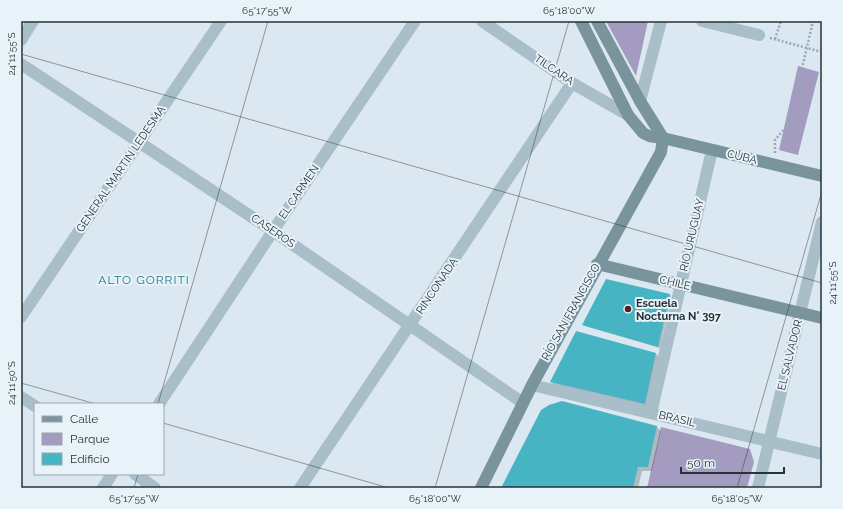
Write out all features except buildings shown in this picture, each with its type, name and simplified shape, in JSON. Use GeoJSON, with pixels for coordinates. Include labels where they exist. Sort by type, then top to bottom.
{"type":"FeatureCollection","features":[{"type":"Feature","properties":{"kind":"main road","name":"CUBA"},"geometry":{"type":"LineString","coordinates":[[580,21],[628,116],[643,133],[649,136],[663,138],[822,176]]}},
{"type":"Feature","properties":{"kind":"main road"},"geometry":{"type":"LineString","coordinates":[[597,21],[640,101],[663,138]]}},
{"type":"Feature","properties":{"kind":"main road","name":"RÍO SAN FRANCISCO"},"geometry":{"type":"LineString","coordinates":[[481,488],[522,403],[661,152],[663,138]]}},
{"type":"Feature","properties":{"kind":"main road","name":"CHILE"},"geometry":{"type":"LineString","coordinates":[[598,264],[822,318]]}},
{"type":"Feature","properties":{"kind":"street"},"geometry":{"type":"LineString","coordinates":[[21,40],[33,21]]}},
{"type":"Feature","properties":{"kind":"street","name":"GENERAL MARTIN LEDESMA"},"geometry":{"type":"LineString","coordinates":[[21,317],[221,21]]}},
{"type":"Feature","properties":{"kind":"street","name":"EL CARMEN"},"geometry":{"type":"LineString","coordinates":[[160,403],[273,231],[415,21]]}},
{"type":"Feature","properties":{"kind":"street","name":"TILCARA"},"geometry":{"type":"LineString","coordinates":[[482,21],[572,83],[628,116]]}},
{"type":"Feature","properties":{"kind":"street"},"geometry":{"type":"LineString","coordinates":[[640,101],[661,21]]}},
{"type":"Feature","properties":{"kind":"street"},"geometry":{"type":"LineString","coordinates":[[702,21],[759,35]]}},
{"type":"Feature","properties":{"kind":"street","name":"CASEROS"},"geometry":{"type":"LineString","coordinates":[[21,64],[273,231],[522,403]]}},
{"type":"Feature","properties":{"kind":"street","name":"RINCONADA"},"geometry":{"type":"LineString","coordinates":[[300,488],[572,83]]}},
{"type":"Feature","properties":{"kind":"street","name":"RÍO URUGUAY"},"geometry":{"type":"LineString","coordinates":[[651,413],[712,150]]}},
{"type":"Feature","properties":{"kind":"street","name":"EL SALVADOR"},"geometry":{"type":"LineString","coordinates":[[758,488],[768,441],[822,222]]}},
{"type":"Feature","properties":{"kind":"street","name":"BRASIL"},"geometry":{"type":"LineString","coordinates":[[532,385],[822,454]]}},
{"type":"Feature","properties":{"kind":"street"},"geometry":{"type":"LineString","coordinates":[[21,396],[34,405]]}},
{"type":"Feature","properties":{"kind":"street"},"geometry":{"type":"LineString","coordinates":[[103,488],[111,475]]}},
{"type":"Feature","properties":{"kind":"street"},"geometry":{"type":"LineString","coordinates":[[136,475],[155,488]]}},
{"type":"Feature","properties":{"kind":"path"},"geometry":{"type":"LineString","coordinates":[[775,39],[781,21]]}},
{"type":"Feature","properties":{"kind":"path"},"geometry":{"type":"LineString","coordinates":[[776,165],[775,140],[805,104],[799,81],[813,21]]}},
{"type":"Feature","properties":{"kind":"path"},"geometry":{"type":"LineString","coordinates":[[759,35],[822,52]]}},
{"type":"Feature","properties":{"kind":"green space"},"geometry":{"type":"Polygon","coordinates":[[[606,21],[648,21],[636,76],[606,21]]]}},
{"type":"Feature","properties":{"kind":"green space"},"geometry":{"type":"Polygon","coordinates":[[[798,66],[819,72],[798,155],[779,150],[798,66]]]}},
{"type":"Feature","properties":{"kind":"green space"},"geometry":{"type":"Polygon","coordinates":[[[661,427],[750,449],[754,462],[747,488],[647,488],[661,427]]]}},
{"type":"Feature","properties":{"kind":"place","name":"Escuela Nocturna N° 397"},"geometry":{"type":"Point","coordinates":[628,309]}},
{"type":"Feature","properties":{"kind":"district","name":"ALTO GORRITI"},"geometry":{"type":"Point","coordinates":[144,280]}}]}
